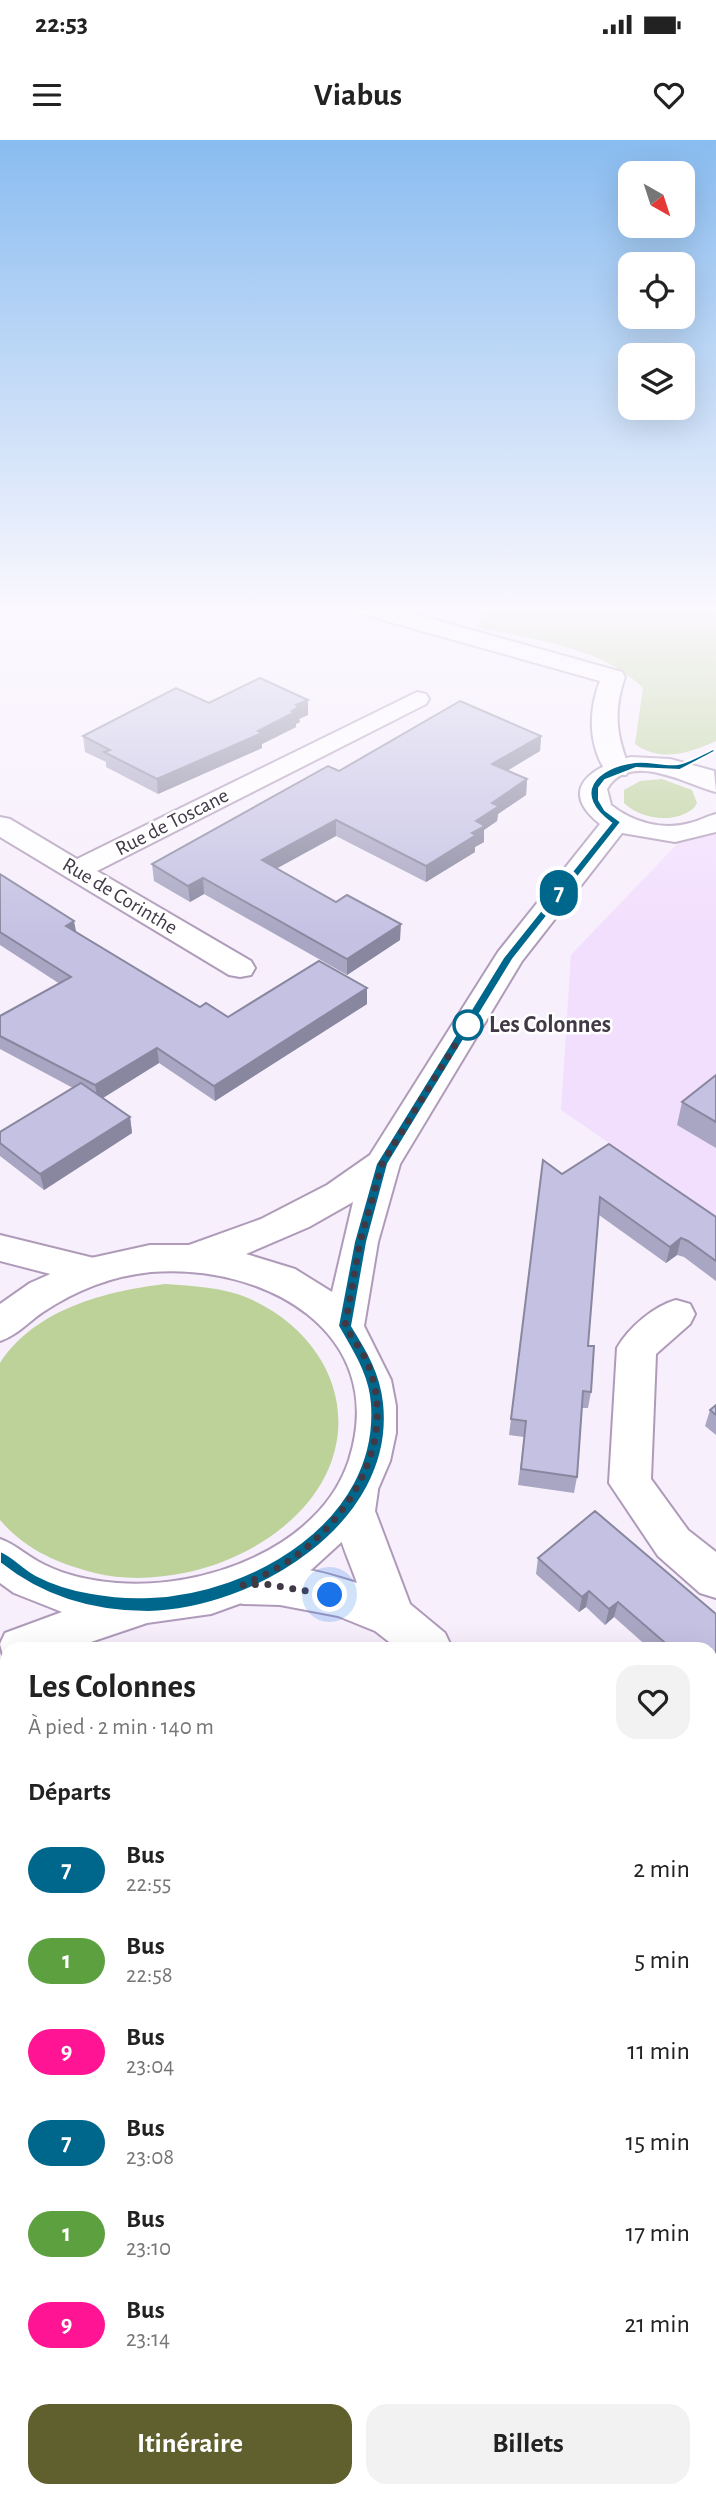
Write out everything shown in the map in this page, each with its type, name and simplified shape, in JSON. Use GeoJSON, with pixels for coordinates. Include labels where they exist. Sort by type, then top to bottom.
{"type":"FeatureCollection","features":[{"type":"Feature","properties":{"kind":"main road","name":"Rue de Toscane"},"geometry":{"type":"LineString","coordinates":[[77,870],[382,716]]}},
{"type":"Feature","properties":{"kind":"main road"},"geometry":{"type":"LineString","coordinates":[[604,716],[602,736],[617,769]]}},
{"type":"Feature","properties":{"kind":"main road"},"geometry":{"type":"LineString","coordinates":[[680,767],[714,752]]}},
{"type":"Feature","properties":{"kind":"main road"},"geometry":{"type":"LineString","coordinates":[[712,827],[658,833],[616,822],[601,811],[594,800],[594,788],[602,778],[617,769],[647,764],[680,767],[698,772],[716,784]]}},
{"type":"Feature","properties":{"kind":"main road"},"geometry":{"type":"LineString","coordinates":[[345,1326],[360,1242],[382,1164],[509,958],[616,822]]}},
{"type":"Feature","properties":{"kind":"main road","name":"Rue de Corinthe"},"geometry":{"type":"LineString","coordinates":[[0,825],[240,968]]}},
{"type":"Feature","properties":{"kind":"main road"},"geometry":{"type":"LineString","coordinates":[[569,881],[658,833]]}},
{"type":"Feature","properties":{"kind":"main road"},"geometry":{"type":"LineString","coordinates":[[190,1258],[252,1240],[339,1197],[382,1164]]}},
{"type":"Feature","properties":{"kind":"main road"},"geometry":{"type":"LineString","coordinates":[[0,1248],[93,1271]]}},
{"type":"Feature","properties":{"kind":"main road"},"geometry":{"type":"LineString","coordinates":[[0,1326],[49,1290],[93,1271],[141,1260],[190,1258],[250,1267],[303,1290],[345,1326],[367,1362],[377,1403],[375,1447],[357,1490],[329,1528],[290,1560],[243,1585],[197,1599],[148,1605],[93,1620],[36,1642]]}},
{"type":"Feature","properties":{"kind":"main road"},"geometry":{"type":"LineString","coordinates":[[677,1314],[637,1348],[630,1483],[673,1544],[716,1579]]}},
{"type":"Feature","properties":{"kind":"main road"},"geometry":{"type":"LineString","coordinates":[[357,1490],[354,1511],[392,1618]]}},
{"type":"Feature","properties":{"kind":"main road"},"geometry":{"type":"LineString","coordinates":[[0,1558],[31,1580],[86,1599],[148,1605]]}},
{"type":"Feature","properties":{"kind":"main road"},"geometry":{"type":"LineString","coordinates":[[243,1585],[265,1584],[330,1595],[392,1618],[422,1642]]}},
{"type":"Feature","properties":{"kind":"shaded area"},"geometry":{"type":"Polygon","coordinates":[[[716,815],[716,1216],[561,1110],[571,955],[679,842],[716,815]]]}},
{"type":"Feature","properties":{"kind":"green space"},"geometry":{"type":"Polygon","coordinates":[[[639,716],[716,716],[716,741],[695,749],[665,755],[645,750],[635,744],[639,716]]]}},
{"type":"Feature","properties":{"kind":"green space"},"geometry":{"type":"Polygon","coordinates":[[[662,779],[692,790],[697,803],[694,808],[677,816],[658,818],[640,813],[624,803],[624,790],[640,781],[662,779]]]}},
{"type":"Feature","properties":{"kind":"green space"},"geometry":{"type":"Polygon","coordinates":[[[165,1284],[228,1291],[248,1298],[282,1318],[309,1343],[327,1371],[337,1402],[338,1435],[329,1467],[311,1498],[283,1527],[249,1550],[210,1566],[173,1575],[128,1578],[95,1573],[43,1554],[20,1540],[0,1520],[0,1363],[15,1344],[52,1316],[96,1298],[165,1284]]]}},
{"type":"Feature","properties":{"kind":"building"},"geometry":{"type":"Polygon","coordinates":[[[122,716],[287,716],[258,731],[262,733],[157,779],[104,752],[110,750],[83,736],[122,716]]]}},
{"type":"Feature","properties":{"kind":"building"},"geometry":{"type":"Polygon","coordinates":[[[434,716],[495,716],[541,736],[492,764],[527,779],[492,803],[499,806],[476,821],[485,826],[472,833],[476,835],[426,866],[336,820],[262,860],[336,902],[347,895],[401,924],[347,959],[203,878],[188,886],[152,864],[328,766],[339,771],[434,716]]]}},
{"type":"Feature","properties":{"kind":"building"},"geometry":{"type":"Polygon","coordinates":[[[0,874],[74,921],[66,926],[200,1007],[206,1003],[228,1017],[319,961],[367,988],[214,1086],[157,1048],[95,1085],[0,1036],[0,1016],[71,977],[0,932],[0,874]]]}},
{"type":"Feature","properties":{"kind":"building"},"geometry":{"type":"Polygon","coordinates":[[[716,1075],[716,1122],[682,1102],[716,1075]]]}},
{"type":"Feature","properties":{"kind":"building"},"geometry":{"type":"Polygon","coordinates":[[[81,1083],[130,1117],[40,1174],[0,1143],[0,1132],[81,1083]]]}},
{"type":"Feature","properties":{"kind":"building"},"geometry":{"type":"Polygon","coordinates":[[[609,1144],[716,1217],[716,1261],[681,1238],[670,1247],[600,1197],[588,1346],[594,1346],[591,1392],[583,1391],[577,1477],[521,1469],[526,1421],[511,1419],[543,1160],[562,1174],[609,1144]]]}},
{"type":"Feature","properties":{"kind":"building"},"geometry":{"type":"Polygon","coordinates":[[[595,1511],[716,1614],[716,1642],[664,1642],[618,1602],[609,1609],[589,1591],[582,1597],[538,1558],[595,1511]]]}},
{"type":"Feature","properties":{"kind":"bus line","name":"7"},"geometry":{"type":"LineString","coordinates":[[0,1558],[31,1580],[86,1599],[148,1605],[197,1599],[243,1585],[290,1560],[329,1528],[357,1490],[375,1447],[377,1403],[367,1362],[345,1326],[360,1242],[382,1164],[509,958],[616,822],[601,811],[594,800],[594,788],[602,778],[617,769],[636,765],[680,767],[716,751]]}},
{"type":"Feature","properties":{"kind":"place","name":"Les Colonnes"},"geometry":{"type":"Point","coordinates":[468,1025]}},
{"type":"Feature","properties":{"kind":"route"},"geometry":{"type":"LineString","coordinates":[[330,1595],[265,1584],[243,1585],[290,1560],[329,1528],[357,1490],[375,1447],[377,1403],[367,1362],[345,1326],[360,1242],[382,1164],[471,1019],[468,1025]]}}]}
